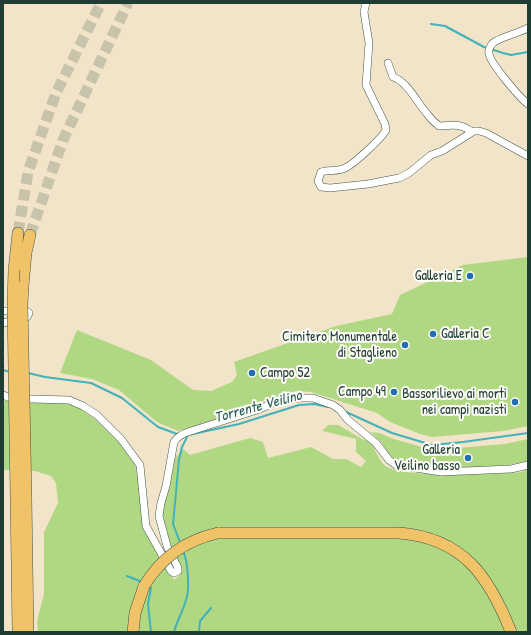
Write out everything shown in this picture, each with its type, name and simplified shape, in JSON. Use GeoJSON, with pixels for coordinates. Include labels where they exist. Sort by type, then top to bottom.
{"type":"FeatureCollection","features":[{"type":"Feature","properties":{"kind":"highway"},"geometry":{"type":"LineString","coordinates":[[18,233],[22,304],[21,497],[18,632]]}},
{"type":"Feature","properties":{"kind":"highway"},"geometry":{"type":"LineString","coordinates":[[19,270],[30,234]]}},
{"type":"Feature","properties":{"kind":"highway"},"geometry":{"type":"LineString","coordinates":[[21,497],[28,632]]}},
{"type":"Feature","properties":{"kind":"highway"},"geometry":{"type":"LineString","coordinates":[[133,632],[134,613],[144,586],[158,566],[176,551],[196,540],[218,533],[360,532],[414,534],[431,538],[447,545],[464,556],[479,571],[494,595],[511,632]]}},
{"type":"Feature","properties":{"kind":"street"},"geometry":{"type":"LineString","coordinates":[[371,3],[365,6],[368,43],[366,85],[386,124],[386,130],[355,162],[346,168],[321,172],[318,181],[321,187],[330,188],[368,184],[399,178],[409,173],[431,155],[442,151],[472,132],[479,131],[486,133],[528,156]]}},
{"type":"Feature","properties":{"kind":"street"},"geometry":{"type":"LineString","coordinates":[[528,28],[493,43],[489,48],[488,53],[493,63],[505,79],[528,104]]}},
{"type":"Feature","properties":{"kind":"street"},"geometry":{"type":"LineString","coordinates":[[388,63],[393,77],[397,78],[409,90],[427,115],[439,126],[452,124],[459,125],[472,132]]}},
{"type":"Feature","properties":{"kind":"street"},"geometry":{"type":"LineString","coordinates":[[3,311],[26,311],[29,314],[27,317],[3,323]]}},
{"type":"Feature","properties":{"kind":"street"},"geometry":{"type":"LineString","coordinates":[[3,395],[10,398],[32,400],[69,400],[83,406],[97,415],[121,439],[140,465],[146,526],[171,571],[174,572],[178,571],[178,568],[167,546],[159,516],[176,438],[188,432],[257,410],[281,400],[313,398],[333,404],[354,425],[376,443],[389,460],[396,465],[441,472],[511,469],[528,465]]}},
{"type":"Feature","properties":{"kind":"green space","name":"Cimitero Monumentale di Staglieno"},"geometry":{"type":"Polygon","coordinates":[[[528,257],[528,426],[503,431],[432,437],[420,434],[390,422],[377,413],[311,392],[296,391],[256,403],[220,418],[178,431],[157,422],[119,390],[92,379],[60,373],[77,330],[151,360],[193,390],[211,391],[232,382],[237,375],[234,362],[336,326],[392,314],[400,295],[463,265],[528,257]]]}},
{"type":"Feature","properties":{"kind":"green space"},"geometry":{"type":"Polygon","coordinates":[[[3,401],[65,402],[80,408],[96,420],[121,444],[135,463],[147,536],[174,580],[181,574],[182,568],[170,544],[161,518],[175,458],[183,449],[190,455],[250,438],[263,442],[268,458],[311,447],[333,459],[346,459],[361,467],[366,461],[356,452],[356,439],[322,431],[328,425],[338,425],[364,440],[370,441],[382,463],[394,469],[429,474],[492,474],[522,472],[528,469],[528,632],[38,632],[37,621],[44,594],[44,532],[58,503],[56,483],[51,476],[35,471],[3,470],[3,401]]]}},
{"type":"Feature","properties":{"kind":"green space"},"geometry":{"type":"Polygon","coordinates":[[[371,432],[379,433],[432,450],[505,444],[528,439],[528,461],[508,465],[442,470],[404,463],[396,460],[389,454],[382,443],[371,432]]]}},
{"type":"Feature","properties":{"kind":"waterway"},"geometry":{"type":"LineString","coordinates":[[431,24],[445,26],[484,47],[503,53],[511,55],[528,52]]}},
{"type":"Feature","properties":{"kind":"waterway","name":"Torrente Veilino"},"geometry":{"type":"LineString","coordinates":[[3,370],[10,372]]}},
{"type":"Feature","properties":{"kind":"waterway","name":"Torrente Veilino"},"geometry":{"type":"LineString","coordinates":[[28,373],[45,377],[91,383],[122,398],[158,427],[177,434]]}},
{"type":"Feature","properties":{"kind":"waterway","name":"Torrente Veilino"},"geometry":{"type":"LineString","coordinates":[[188,435],[239,424],[299,405],[314,404],[328,407]]}},
{"type":"Feature","properties":{"kind":"waterway","name":"Torrente Veilino"},"geometry":{"type":"LineString","coordinates":[[344,411],[392,433],[432,445],[528,433]]}},
{"type":"Feature","properties":{"kind":"waterway"},"geometry":{"type":"LineString","coordinates":[[181,545],[173,524],[179,460],[182,447],[188,435]]}},
{"type":"Feature","properties":{"kind":"waterway"},"geometry":{"type":"LineString","coordinates":[[174,632],[185,604],[188,589],[187,568],[183,551]]}},
{"type":"Feature","properties":{"kind":"waterway"},"geometry":{"type":"LineString","coordinates":[[127,576],[142,582]]}},
{"type":"Feature","properties":{"kind":"waterway"},"geometry":{"type":"LineString","coordinates":[[148,586],[151,588],[148,604],[151,632]]}},
{"type":"Feature","properties":{"kind":"waterway"},"geometry":{"type":"LineString","coordinates":[[199,632],[200,621],[211,608]]}},
{"type":"Feature","properties":{"kind":"tunnel"},"geometry":{"type":"LineString","coordinates":[[18,233],[28,172],[56,93],[101,3]]}},
{"type":"Feature","properties":{"kind":"tunnel"},"geometry":{"type":"LineString","coordinates":[[30,235],[63,140],[128,3]]}},
{"type":"Feature","properties":{"kind":"place","name":"Galleria E"},"geometry":{"type":"Point","coordinates":[470,276]}},
{"type":"Feature","properties":{"kind":"place","name":"Galleria C"},"geometry":{"type":"Point","coordinates":[433,334]}},
{"type":"Feature","properties":{"kind":"place","name":"Cimitero Monumentale di Staglieno"},"geometry":{"type":"Point","coordinates":[405,345]}},
{"type":"Feature","properties":{"kind":"place","name":"Campo 52"},"geometry":{"type":"Point","coordinates":[252,373]}},
{"type":"Feature","properties":{"kind":"place","name":"Campo 49"},"geometry":{"type":"Point","coordinates":[394,392]}},
{"type":"Feature","properties":{"kind":"place","name":"Bassorilievo ai morti nei campi nazisti"},"geometry":{"type":"Point","coordinates":[515,402]}},
{"type":"Feature","properties":{"kind":"place","name":"Galleria Veilino basso"},"geometry":{"type":"Point","coordinates":[468,458]}}]}
